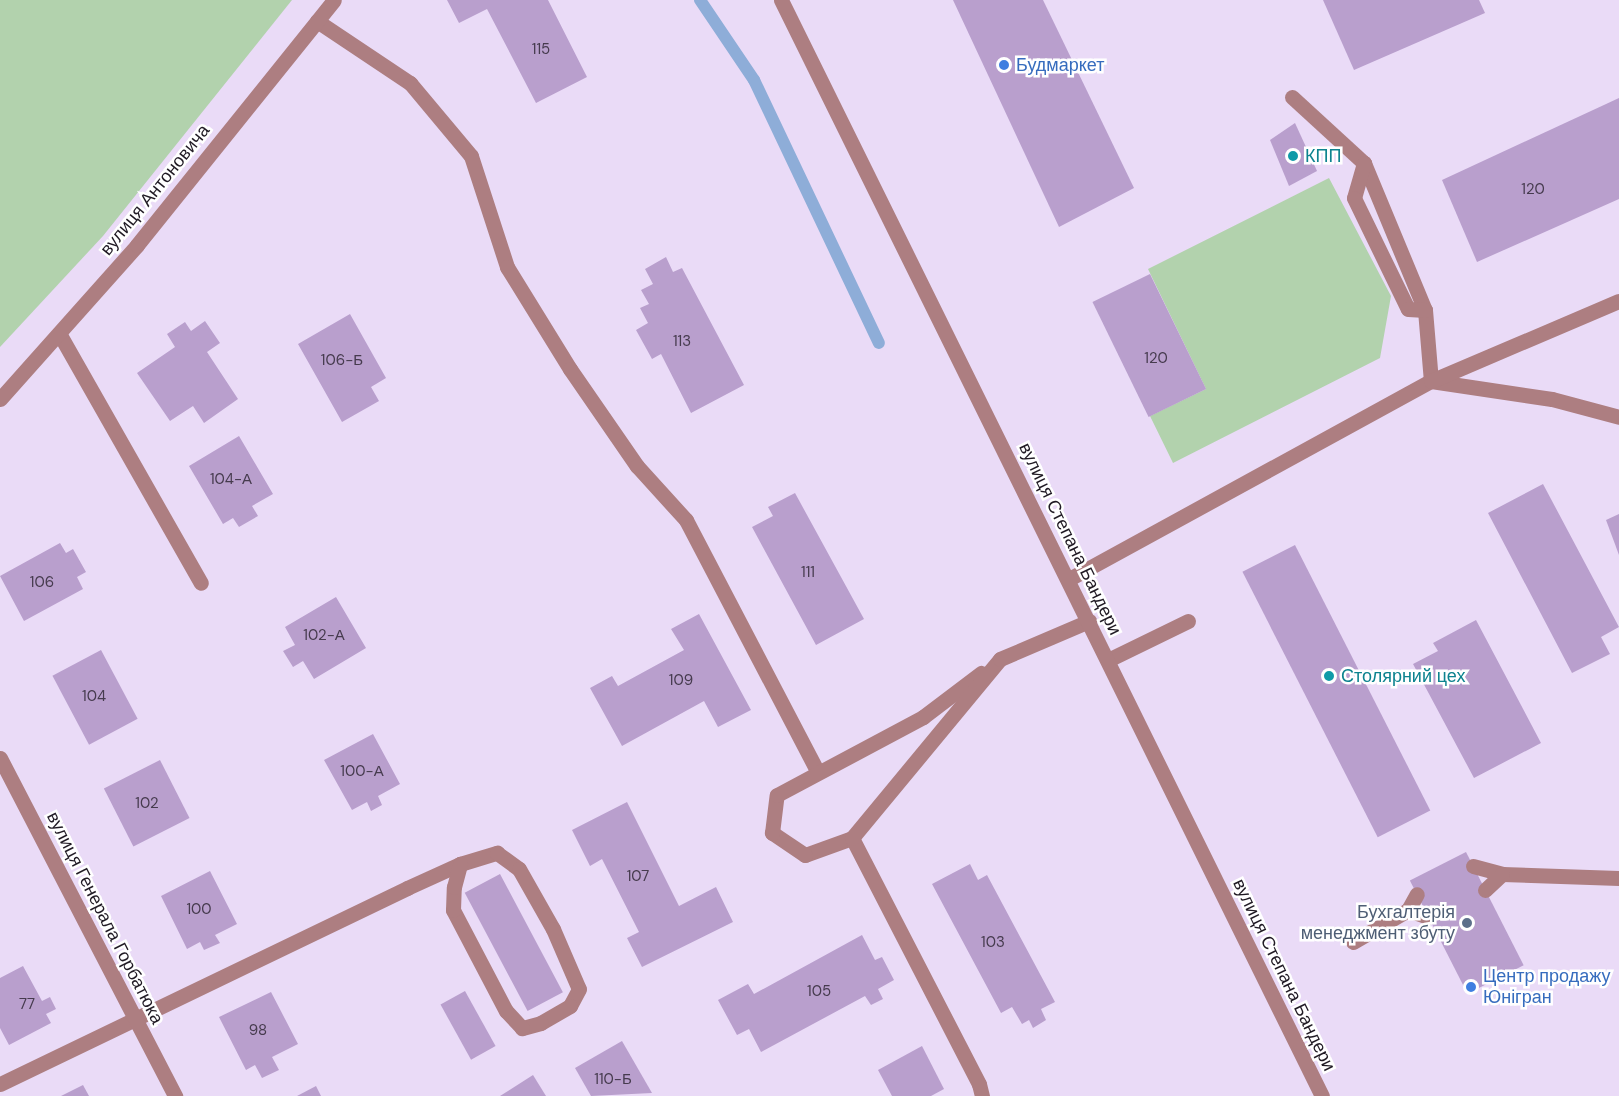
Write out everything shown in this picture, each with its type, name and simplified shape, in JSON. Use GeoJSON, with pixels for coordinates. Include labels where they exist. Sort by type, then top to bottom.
{"type":"FeatureCollection","features":[{"type":"Feature","properties":{"kind":"street","name":"вулиця Антоновича"},"geometry":{"type":"LineString","coordinates":[[0,399],[60,335],[334,0]]}},
{"type":"Feature","properties":{"kind":"street","name":"вулиця Степана Бандери"},"geometry":{"type":"LineString","coordinates":[[781,0],[1069,579],[1322,1096]]}},
{"type":"Feature","properties":{"kind":"street"},"geometry":{"type":"LineString","coordinates":[[317,21],[410,83],[471,156],[507,267],[570,369],[637,466],[686,519],[818,772]]}},
{"type":"Feature","properties":{"kind":"street"},"geometry":{"type":"LineString","coordinates":[[1292,97],[1364,163],[1425,310],[1431,381]]}},
{"type":"Feature","properties":{"kind":"street"},"geometry":{"type":"LineString","coordinates":[[1364,163],[1354,198],[1408,309],[1425,310]]}},
{"type":"Feature","properties":{"kind":"street"},"geometry":{"type":"LineString","coordinates":[[1069,579],[1431,381],[1619,301]]}},
{"type":"Feature","properties":{"kind":"street"},"geometry":{"type":"LineString","coordinates":[[60,335],[201,583]]}},
{"type":"Feature","properties":{"kind":"street"},"geometry":{"type":"LineString","coordinates":[[1431,381],[1552,399],[1619,417]]}},
{"type":"Feature","properties":{"kind":"street"},"geometry":{"type":"LineString","coordinates":[[1000,659],[852,838],[805,855],[772,833],[777,795],[923,717],[1000,659],[1089,621]]}},
{"type":"Feature","properties":{"kind":"street"},"geometry":{"type":"LineString","coordinates":[[1108,660],[1188,621]]}},
{"type":"Feature","properties":{"kind":"street","name":"вулиця Генерала Горбатюка"},"geometry":{"type":"LineString","coordinates":[[0,758],[175,1096]]}},
{"type":"Feature","properties":{"kind":"street"},"geometry":{"type":"LineString","coordinates":[[852,838],[979,1084],[982,1096]]}},
{"type":"Feature","properties":{"kind":"street"},"geometry":{"type":"LineString","coordinates":[[0,1084],[460,864],[497,853],[519,869],[553,929],[579,989],[570,1006],[541,1023],[522,1028],[506,1011],[453,909],[460,864]]}},
{"type":"Feature","properties":{"kind":"street"},"geometry":{"type":"LineString","coordinates":[[1473,866],[1502,874],[1619,878]]}},
{"type":"Feature","properties":{"kind":"street"},"geometry":{"type":"LineString","coordinates":[[1485,890],[1502,874]]}},
{"type":"Feature","properties":{"kind":"street"},"geometry":{"type":"LineString","coordinates":[[1353,942],[1408,910],[1417,894]]}},
{"type":"Feature","properties":{"kind":"street"},"geometry":{"type":"LineString","coordinates":[[1408,910],[1428,917]]}},
{"type":"Feature","properties":{"kind":"green space"},"geometry":{"type":"Polygon","coordinates":[[[0,0],[292,0],[103,236],[0,347],[0,0]]]}},
{"type":"Feature","properties":{"kind":"green space"},"geometry":{"type":"Polygon","coordinates":[[[1329,178],[1391,296],[1380,358],[1173,463],[1150,416],[1206,389],[1148,269],[1329,178]]]}},
{"type":"Feature","properties":{"kind":"building"},"geometry":{"type":"Polygon","coordinates":[[[447,0],[548,0],[587,77],[536,103],[487,9],[459,23],[447,0]]]}},
{"type":"Feature","properties":{"kind":"building"},"geometry":{"type":"Polygon","coordinates":[[[953,0],[1043,0],[1134,188],[1059,227],[953,0]]]}},
{"type":"Feature","properties":{"kind":"building"},"geometry":{"type":"Polygon","coordinates":[[[1323,0],[1479,0],[1485,13],[1354,70],[1323,0]]]}},
{"type":"Feature","properties":{"kind":"building"},"geometry":{"type":"Polygon","coordinates":[[[1619,98],[1619,199],[1477,262],[1442,180],[1619,98]]]}},
{"type":"Feature","properties":{"kind":"building","name":"КПП"},"geometry":{"type":"Polygon","coordinates":[[[1295,123],[1317,171],[1289,186],[1270,140],[1295,123]]]}},
{"type":"Feature","properties":{"kind":"building"},"geometry":{"type":"Polygon","coordinates":[[[666,257],[673,272],[682,268],[744,385],[691,413],[661,354],[652,359],[636,330],[648,323],[640,308],[649,304],[641,290],[653,284],[645,269],[666,257]]]}},
{"type":"Feature","properties":{"kind":"building"},"geometry":{"type":"Polygon","coordinates":[[[1150,274],[1206,389],[1149,417],[1092,302],[1150,274]]]}},
{"type":"Feature","properties":{"kind":"building"},"geometry":{"type":"Polygon","coordinates":[[[350,314],[386,378],[371,387],[379,401],[342,422],[298,344],[350,314]]]}},
{"type":"Feature","properties":{"kind":"building"},"geometry":{"type":"Polygon","coordinates":[[[205,321],[220,343],[207,352],[238,399],[204,423],[193,406],[170,421],[137,373],[175,347],[167,334],[185,322],[191,331],[205,321]]]}},
{"type":"Feature","properties":{"kind":"building"},"geometry":{"type":"Polygon","coordinates":[[[239,436],[273,494],[252,506],[258,516],[239,527],[233,518],[223,524],[189,466],[239,436]]]}},
{"type":"Feature","properties":{"kind":"building"},"geometry":{"type":"Polygon","coordinates":[[[1543,484],[1619,627],[1601,637],[1610,654],[1572,673],[1488,513],[1543,484]]]}},
{"type":"Feature","properties":{"kind":"building"},"geometry":{"type":"Polygon","coordinates":[[[795,493],[864,619],[816,645],[752,527],[773,516],[768,507],[795,493]]]}},
{"type":"Feature","properties":{"kind":"building"},"geometry":{"type":"Polygon","coordinates":[[[1619,514],[1619,555],[1606,520],[1619,514]]]}},
{"type":"Feature","properties":{"kind":"building"},"geometry":{"type":"Polygon","coordinates":[[[60,543],[66,553],[73,549],[86,572],[77,577],[83,589],[24,621],[0,576],[60,543]]]}},
{"type":"Feature","properties":{"kind":"building","name":"Столярний цех"},"geometry":{"type":"Polygon","coordinates":[[[1295,545],[1430,811],[1378,837],[1242,572],[1295,545]]]}},
{"type":"Feature","properties":{"kind":"building"},"geometry":{"type":"Polygon","coordinates":[[[336,597],[366,648],[314,679],[303,661],[293,667],[283,651],[295,645],[285,627],[336,597]]]}},
{"type":"Feature","properties":{"kind":"building"},"geometry":{"type":"Polygon","coordinates":[[[699,614],[751,710],[718,727],[704,701],[622,746],[590,688],[612,676],[618,686],[684,650],[671,629],[699,614]]]}},
{"type":"Feature","properties":{"kind":"building"},"geometry":{"type":"Polygon","coordinates":[[[1476,620],[1541,743],[1474,778],[1413,664],[1438,651],[1433,643],[1476,620]]]}},
{"type":"Feature","properties":{"kind":"building"},"geometry":{"type":"Polygon","coordinates":[[[101,650],[138,719],[89,745],[52,676],[101,650]]]}},
{"type":"Feature","properties":{"kind":"building"},"geometry":{"type":"Polygon","coordinates":[[[373,734],[400,784],[378,796],[382,805],[371,811],[367,802],[352,810],[324,760],[373,734]]]}},
{"type":"Feature","properties":{"kind":"building"},"geometry":{"type":"Polygon","coordinates":[[[160,760],[190,818],[133,847],[104,789],[160,760]]]}},
{"type":"Feature","properties":{"kind":"building"},"geometry":{"type":"Polygon","coordinates":[[[627,802],[679,906],[716,887],[733,922],[642,967],[627,938],[639,932],[602,859],[590,866],[572,830],[627,802]]]}},
{"type":"Feature","properties":{"kind":"building"},"geometry":{"type":"Polygon","coordinates":[[[1466,852],[1524,965],[1468,994],[1410,881],[1466,852]]]}},
{"type":"Feature","properties":{"kind":"building"},"geometry":{"type":"Polygon","coordinates":[[[970,864],[978,880],[987,875],[1055,1002],[1041,1009],[1046,1020],[1033,1028],[1029,1020],[1022,1024],[1012,1007],[1001,1013],[932,884],[970,864]]]}},
{"type":"Feature","properties":{"kind":"building"},"geometry":{"type":"Polygon","coordinates":[[[210,871],[237,924],[215,935],[220,943],[204,950],[200,942],[187,949],[161,896],[210,871]]]}},
{"type":"Feature","properties":{"kind":"building"},"geometry":{"type":"Polygon","coordinates":[[[500,874],[563,992],[528,1011],[465,893],[500,874]]]}},
{"type":"Feature","properties":{"kind":"building"},"geometry":{"type":"Polygon","coordinates":[[[862,935],[875,960],[882,957],[894,980],[878,989],[883,999],[871,1005],[865,996],[761,1052],[749,1029],[737,1035],[718,1000],[748,984],[754,994],[862,935]]]}},
{"type":"Feature","properties":{"kind":"building"},"geometry":{"type":"Polygon","coordinates":[[[23,966],[42,1001],[50,997],[56,1009],[46,1014],[51,1023],[9,1045],[0,1028],[0,978],[23,966]]]}},
{"type":"Feature","properties":{"kind":"building"},"geometry":{"type":"Polygon","coordinates":[[[465,991],[496,1046],[471,1060],[441,1005],[465,991]]]}},
{"type":"Feature","properties":{"kind":"building"},"geometry":{"type":"Polygon","coordinates":[[[271,992],[298,1044],[272,1057],[279,1070],[262,1078],[255,1065],[246,1070],[219,1017],[271,992]]]}},
{"type":"Feature","properties":{"kind":"building"},"geometry":{"type":"Polygon","coordinates":[[[622,1041],[652,1093],[591,1096],[575,1068],[622,1041]]]}},
{"type":"Feature","properties":{"kind":"building"},"geometry":{"type":"Polygon","coordinates":[[[922,1046],[944,1089],[931,1096],[892,1096],[878,1070],[922,1046]]]}},
{"type":"Feature","properties":{"kind":"building"},"geometry":{"type":"Polygon","coordinates":[[[533,1075],[546,1096],[500,1096],[533,1075]]]}},
{"type":"Feature","properties":{"kind":"building"},"geometry":{"type":"Polygon","coordinates":[[[83,1085],[89,1096],[61,1096],[83,1085]]]}},
{"type":"Feature","properties":{"kind":"building"},"geometry":{"type":"Polygon","coordinates":[[[316,1086],[321,1096],[297,1096],[316,1086]]]}},
{"type":"Feature","properties":{"kind":"waterway"},"geometry":{"type":"LineString","coordinates":[[700,0],[754,80],[879,343]]}},
{"type":"Feature","properties":{"kind":"place","name":"Будмаркет"},"geometry":{"type":"Point","coordinates":[1004,65]}},
{"type":"Feature","properties":{"kind":"place","name":"КПП"},"geometry":{"type":"Point","coordinates":[1293,156]}},
{"type":"Feature","properties":{"kind":"place","name":"Столярний цех"},"geometry":{"type":"Point","coordinates":[1329,676]}},
{"type":"Feature","properties":{"kind":"place","name":"Бухгалтерія менеджмент збуту"},"geometry":{"type":"Point","coordinates":[1467,923]}},
{"type":"Feature","properties":{"kind":"place","name":"Центр продажу Юнігран"},"geometry":{"type":"Point","coordinates":[1471,987]}}]}
